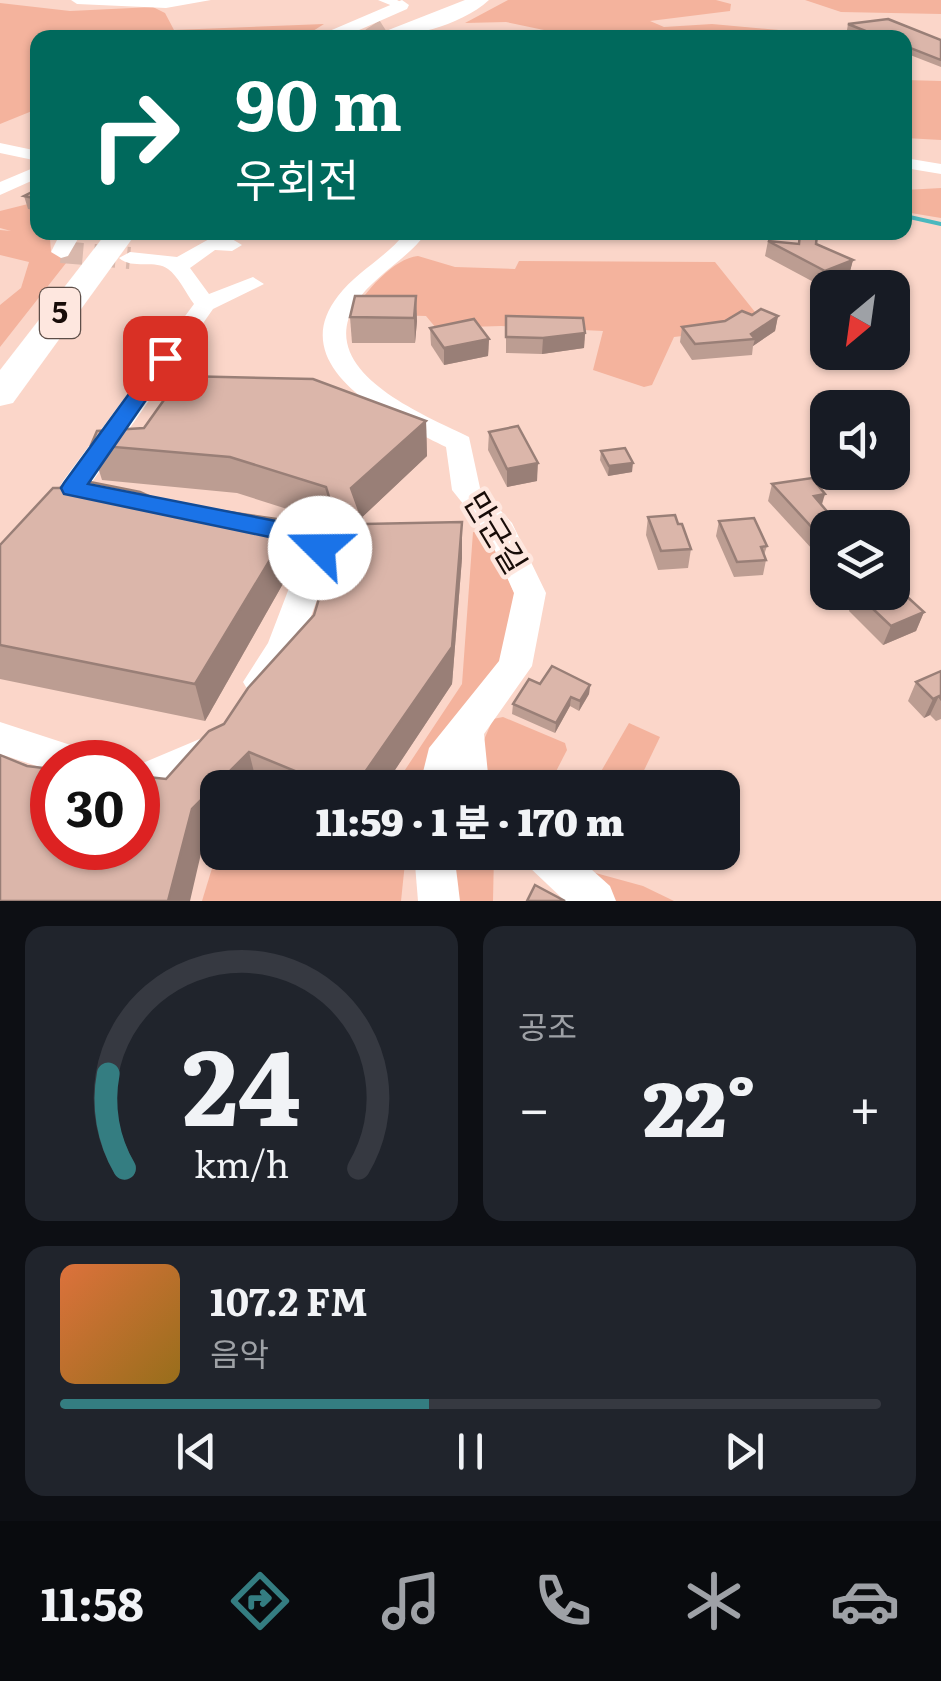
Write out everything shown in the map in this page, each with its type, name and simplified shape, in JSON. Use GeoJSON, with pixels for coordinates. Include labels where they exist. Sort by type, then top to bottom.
{"type":"FeatureCollection","features":[{"type":"Feature","properties":{"kind":"highway"},"geometry":{"type":"LineString","coordinates":[[388,30],[437,0]]}},
{"type":"Feature","properties":{"kind":"highway"},"geometry":{"type":"LineString","coordinates":[[348,30],[454,0]]}},
{"type":"Feature","properties":{"kind":"highway"},"geometry":{"type":"LineString","coordinates":[[386,30],[409,10],[480,0]]}},
{"type":"Feature","properties":{"kind":"highway","name":"5"},"geometry":{"type":"LineString","coordinates":[[0,362],[98,240]]}},
{"type":"Feature","properties":{"kind":"highway","name":"5"},"geometry":{"type":"LineString","coordinates":[[0,396],[126,245]]}},
{"type":"Feature","properties":{"kind":"street"},"geometry":{"type":"LineString","coordinates":[[77,0],[205,0]]}},
{"type":"Feature","properties":{"kind":"street"},"geometry":{"type":"LineString","coordinates":[[0,148],[30,156]]}},
{"type":"Feature","properties":{"kind":"street"},"geometry":{"type":"LineString","coordinates":[[0,158],[30,158]]}},
{"type":"Feature","properties":{"kind":"street"},"geometry":{"type":"LineString","coordinates":[[912,165],[941,169]]}},
{"type":"Feature","properties":{"kind":"street"},"geometry":{"type":"LineString","coordinates":[[0,188],[30,175]]}},
{"type":"Feature","properties":{"kind":"street","name":"만군길"},"geometry":{"type":"LineString","coordinates":[[412,240],[406,250],[347,299],[333,322],[338,362],[381,403],[459,443],[466,490],[501,530],[530,593],[515,666],[442,760],[441,770]]}},
{"type":"Feature","properties":{"kind":"street"},"geometry":{"type":"LineString","coordinates":[[178,266],[211,244],[232,245]]}},
{"type":"Feature","properties":{"kind":"street"},"geometry":{"type":"LineString","coordinates":[[126,245],[178,266],[205,304]]}},
{"type":"Feature","properties":{"kind":"street"},"geometry":{"type":"LineString","coordinates":[[48,516],[205,304],[253,284]]}},
{"type":"Feature","properties":{"kind":"street"},"geometry":{"type":"LineString","coordinates":[[72,488],[110,496]]}},
{"type":"Feature","properties":{"kind":"street"},"geometry":{"type":"LineString","coordinates":[[160,773],[218,748],[283,648],[320,548],[314,541],[281,531],[224,520]]}},
{"type":"Feature","properties":{"kind":"street"},"geometry":{"type":"LineString","coordinates":[[465,730],[469,770]]}},
{"type":"Feature","properties":{"kind":"street"},"geometry":{"type":"LineString","coordinates":[[0,738],[30,748]]}},
{"type":"Feature","properties":{"kind":"street"},"geometry":{"type":"LineString","coordinates":[[436,870],[440,901]]}},
{"type":"Feature","properties":{"kind":"street"},"geometry":{"type":"LineString","coordinates":[[562,870],[596,901]]}},
{"type":"Feature","properties":{"kind":"shaded area"},"geometry":{"type":"Polygon","coordinates":[[[508,0],[716,0],[731,4],[730,11],[650,21],[664,27],[712,24],[779,30],[544,30],[506,22],[465,23],[508,0]]]}},
{"type":"Feature","properties":{"kind":"shaded area"},"geometry":{"type":"Polygon","coordinates":[[[805,0],[941,0],[941,14],[841,12],[805,0]]]}},
{"type":"Feature","properties":{"kind":"shaded area"},"geometry":{"type":"Polygon","coordinates":[[[0,3],[70,11],[153,7],[165,13],[174,30],[30,30],[30,112],[0,124],[0,3]]]}},
{"type":"Feature","properties":{"kind":"shaded area"},"geometry":{"type":"Polygon","coordinates":[[[324,24],[315,30],[174,30],[324,24]]]}},
{"type":"Feature","properties":{"kind":"shaded area"},"geometry":{"type":"Polygon","coordinates":[[[912,80],[941,81],[941,140],[912,138],[912,80]]]}},
{"type":"Feature","properties":{"kind":"shaded area"},"geometry":{"type":"Polygon","coordinates":[[[941,188],[941,218],[912,213],[912,190],[941,188]]]}},
{"type":"Feature","properties":{"kind":"shaded area"},"geometry":{"type":"Polygon","coordinates":[[[30,205],[30,240],[50,240],[51,251],[70,258],[0,347],[0,305],[21,288],[29,262],[0,255],[0,230],[11,231],[0,228],[0,211],[30,205]]]}},
{"type":"Feature","properties":{"kind":"shaded area"},"geometry":{"type":"Polygon","coordinates":[[[418,256],[455,267],[515,269],[519,261],[715,262],[759,317],[724,331],[674,337],[652,385],[644,387],[593,370],[603,331],[501,326],[436,328],[426,316],[353,314],[380,278],[399,263],[418,256]]]}},
{"type":"Feature","properties":{"kind":"shaded area"},"geometry":{"type":"Polygon","coordinates":[[[473,532],[488,534],[515,595],[499,666],[433,770],[405,770],[462,684],[473,532]]]}},
{"type":"Feature","properties":{"kind":"shaded area"},"geometry":{"type":"Polygon","coordinates":[[[503,717],[565,743],[567,750],[557,770],[481,770],[477,756],[493,719],[503,717]]]}},
{"type":"Feature","properties":{"kind":"shaded area"},"geometry":{"type":"Polygon","coordinates":[[[629,723],[660,737],[644,770],[602,770],[629,723]]]}},
{"type":"Feature","properties":{"kind":"shaded area"},"geometry":{"type":"Polygon","coordinates":[[[211,870],[404,870],[401,901],[202,901],[211,870]]]}},
{"type":"Feature","properties":{"kind":"shaded area"},"geometry":{"type":"Polygon","coordinates":[[[452,870],[494,870],[493,901],[457,901],[452,870]]]}},
{"type":"Feature","properties":{"kind":"shaded area"},"geometry":{"type":"Polygon","coordinates":[[[582,870],[643,886],[674,901],[609,901],[582,870]]]}},
{"type":"Feature","properties":{"kind":"building"},"geometry":{"type":"Polygon","coordinates":[[[888,19],[941,40],[941,60],[912,49],[912,30],[863,30],[848,24],[888,19]]]}},
{"type":"Feature","properties":{"kind":"building"},"geometry":{"type":"Polygon","coordinates":[[[799,240],[816,240],[816,244],[853,260],[823,270],[768,241],[799,244],[799,240]]]}},
{"type":"Feature","properties":{"kind":"building"},"geometry":{"type":"Polygon","coordinates":[[[355,296],[416,296],[414,318],[350,317],[355,296]]]}},
{"type":"Feature","properties":{"kind":"building"},"geometry":{"type":"Polygon","coordinates":[[[761,309],[778,316],[751,334],[755,339],[695,344],[682,327],[725,321],[742,311],[752,315],[761,309]]]}},
{"type":"Feature","properties":{"kind":"building"},"geometry":{"type":"Polygon","coordinates":[[[506,316],[583,318],[585,333],[506,337],[506,316]]]}},
{"type":"Feature","properties":{"kind":"building"},"geometry":{"type":"Polygon","coordinates":[[[474,319],[489,339],[444,348],[430,328],[474,319]]]}},
{"type":"Feature","properties":{"kind":"building"},"geometry":{"type":"Polygon","coordinates":[[[181,376],[313,379],[426,421],[351,488],[364,524],[462,522],[452,647],[367,770],[292,770],[249,752],[231,770],[200,770],[200,801],[192,809],[168,901],[0,901],[0,755],[30,766],[30,870],[160,870],[160,778],[166,779],[209,731],[224,724],[248,688],[314,615],[327,572],[327,533],[334,513],[326,487],[230,457],[91,445],[97,431],[144,428],[181,376]]]}},
{"type":"Feature","properties":{"kind":"building"},"geometry":{"type":"Polygon","coordinates":[[[518,426],[538,463],[507,469],[489,432],[518,426]]]}},
{"type":"Feature","properties":{"kind":"building"},"geometry":{"type":"Polygon","coordinates":[[[625,448],[633,463],[609,466],[601,451],[625,448]]]}},
{"type":"Feature","properties":{"kind":"building"},"geometry":{"type":"Polygon","coordinates":[[[70,478],[140,492],[162,502],[276,519],[288,530],[195,684],[0,645],[0,545],[53,488],[60,488],[70,478]]]}},
{"type":"Feature","properties":{"kind":"building"},"geometry":{"type":"Polygon","coordinates":[[[810,478],[810,490],[822,490],[825,494],[814,496],[826,510],[810,510],[810,525],[772,484],[810,478]]]}},
{"type":"Feature","properties":{"kind":"building"},"geometry":{"type":"Polygon","coordinates":[[[675,515],[691,549],[661,551],[648,517],[675,515]]]}},
{"type":"Feature","properties":{"kind":"building"},"geometry":{"type":"Polygon","coordinates":[[[754,518],[767,546],[761,547],[766,560],[737,562],[719,521],[754,518]]]}},
{"type":"Feature","properties":{"kind":"building"},"geometry":{"type":"Polygon","coordinates":[[[910,599],[924,612],[891,626],[874,610],[910,610],[910,599]]]}},
{"type":"Feature","properties":{"kind":"building"},"geometry":{"type":"Polygon","coordinates":[[[552,666],[590,685],[580,701],[571,697],[556,723],[513,704],[529,679],[540,684],[552,666]]]}},
{"type":"Feature","properties":{"kind":"building"},"geometry":{"type":"Polygon","coordinates":[[[941,671],[941,699],[933,699],[916,682],[941,671]]]}},
{"type":"Feature","properties":{"kind":"building"},"geometry":{"type":"Polygon","coordinates":[[[535,885],[565,901],[527,901],[535,885]]]}},
{"type":"Feature","properties":{"kind":"waterway"},"geometry":{"type":"LineString","coordinates":[[912,218],[941,224]]}},
{"type":"Feature","properties":{"kind":"tunnel"},"geometry":{"type":"LineString","coordinates":[[61,252],[130,258]]}},
{"type":"Feature","properties":{"kind":"route"},"geometry":{"type":"LineString","coordinates":[[165,358],[72,488],[281,531],[314,541],[320,548]]}}]}
